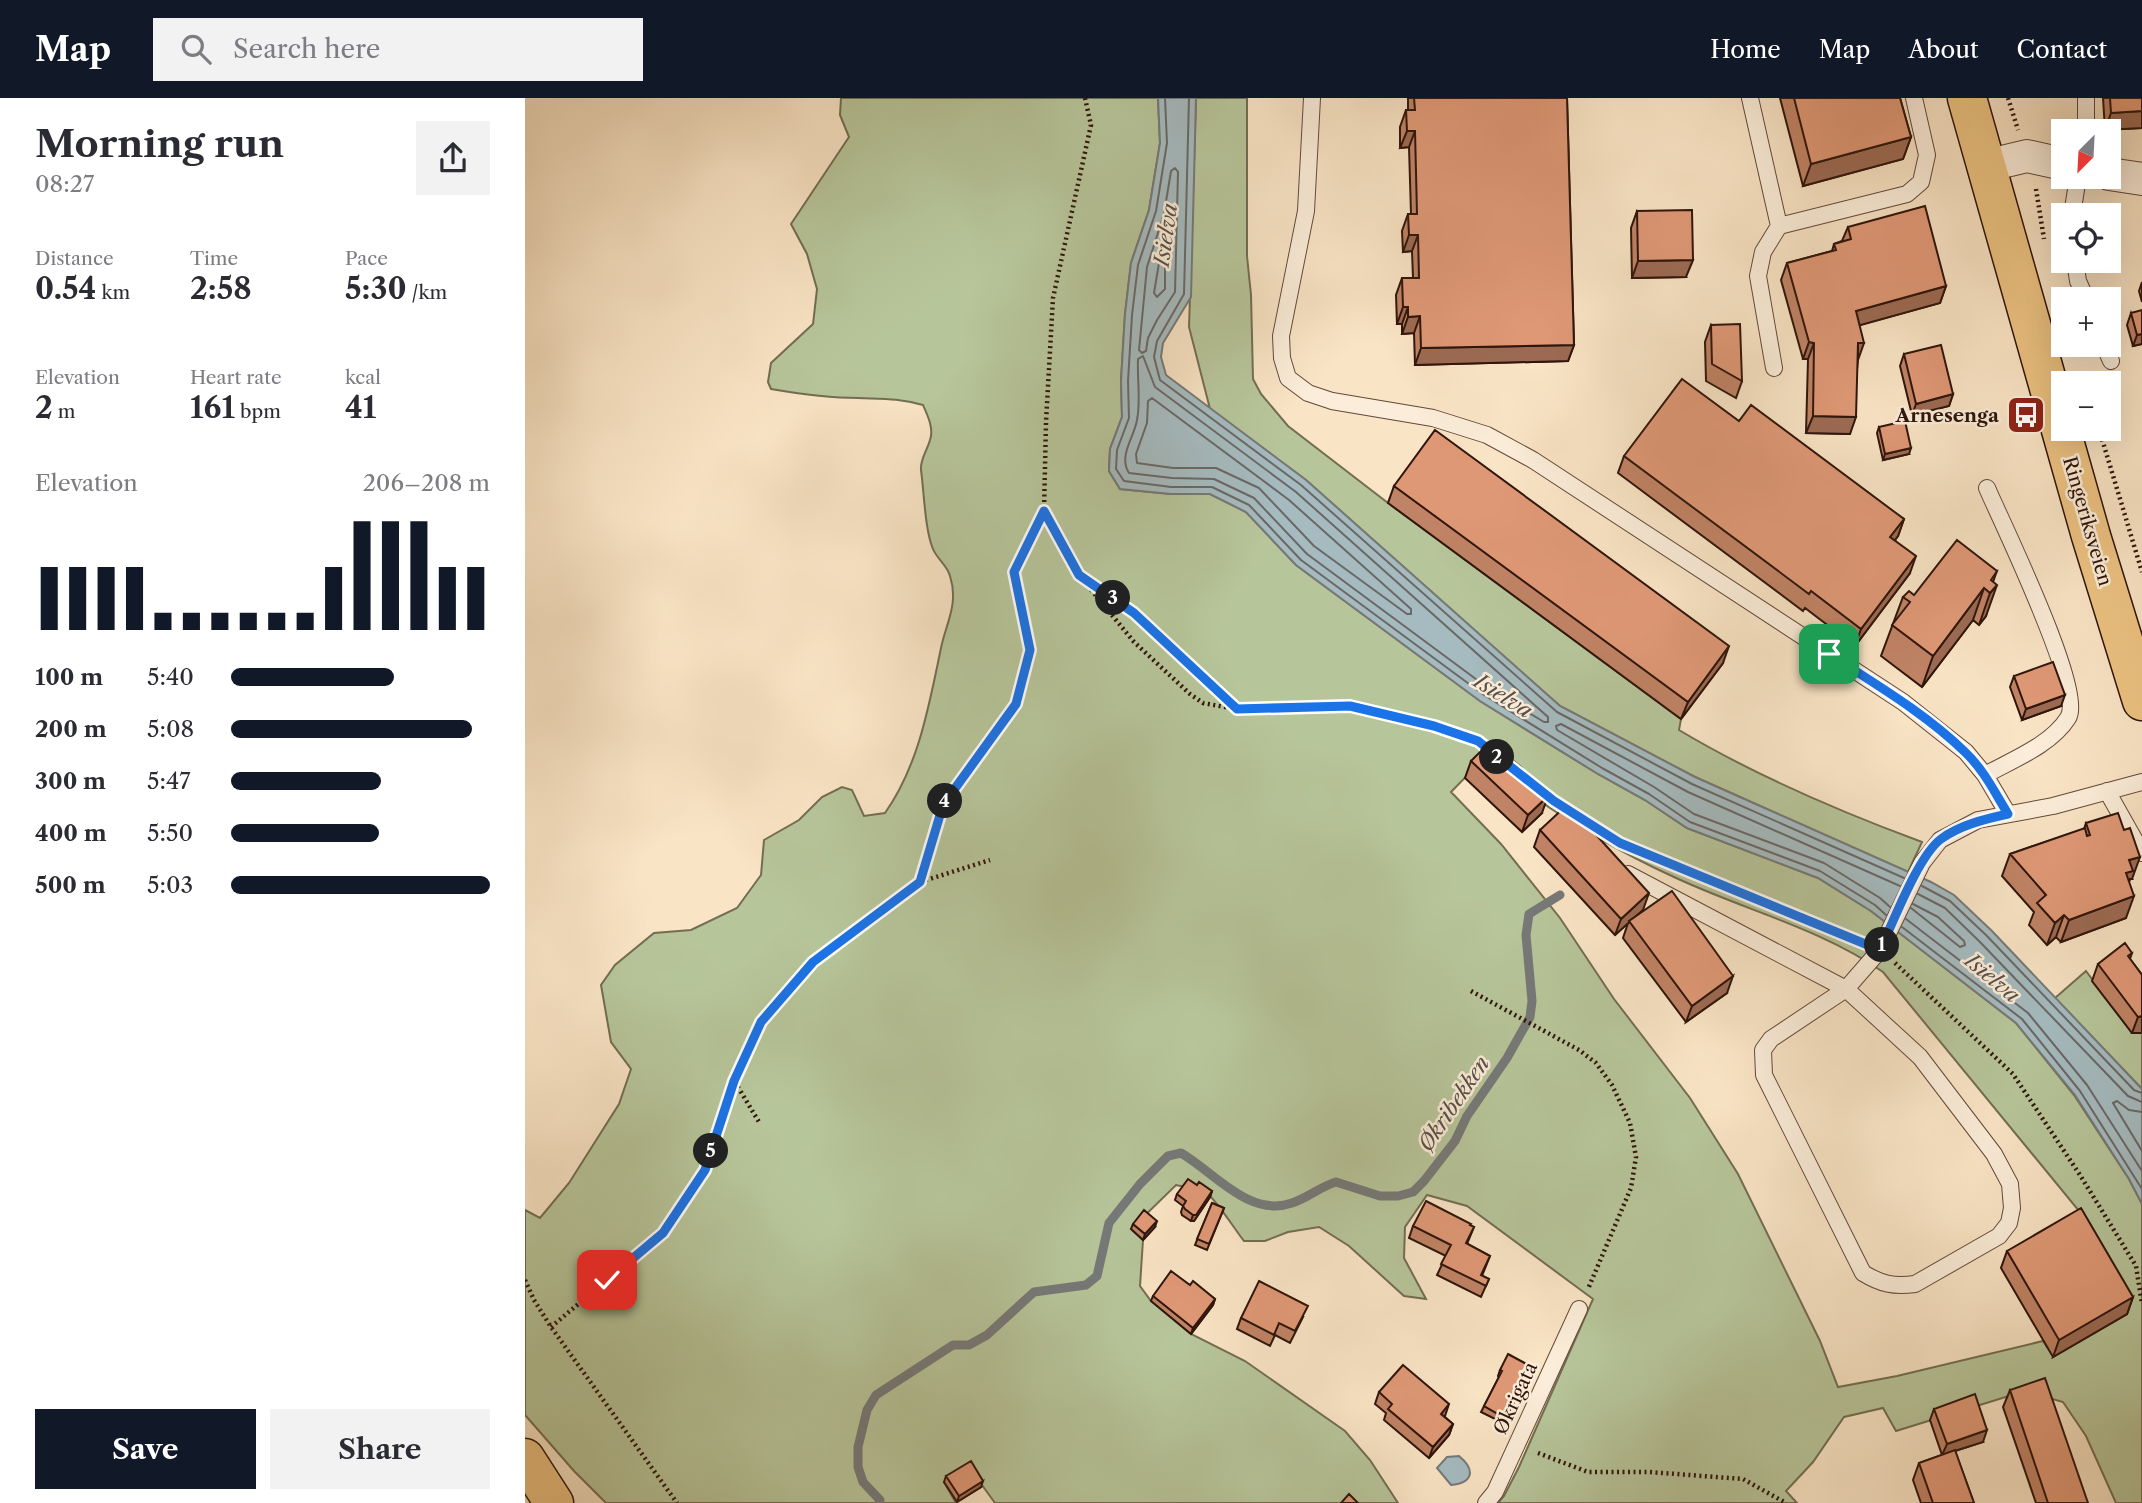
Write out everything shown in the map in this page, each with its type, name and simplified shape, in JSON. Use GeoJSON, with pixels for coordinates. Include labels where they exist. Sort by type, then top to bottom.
{"type":"FeatureCollection","features":[{"type":"Feature","properties":{"kind":"main road","name":"Ringeriksveien"},"geometry":{"type":"LineString","coordinates":[[1967,98],[2091,536],[2142,701]]}},
{"type":"Feature","properties":{"kind":"main road"},"geometry":{"type":"LineString","coordinates":[[525,1458],[554,1503]]}},
{"type":"Feature","properties":{"kind":"street"},"geometry":{"type":"LineString","coordinates":[[1985,166],[2027,156],[2051,161]]}},
{"type":"Feature","properties":{"kind":"street"},"geometry":{"type":"LineString","coordinates":[[2121,176],[2142,179]]}},
{"type":"Feature","properties":{"kind":"lane"},"geometry":{"type":"LineString","coordinates":[[1312,98],[1306,211],[1281,336],[1282,358],[1288,378],[1308,393],[1332,401],[1433,418],[1487,435],[1533,460],[1903,702],[1966,752],[1985,775],[2008,814]]}},
{"type":"Feature","properties":{"kind":"lane"},"geometry":{"type":"LineString","coordinates":[[1750,98],[1779,226]]}},
{"type":"Feature","properties":{"kind":"lane"},"geometry":{"type":"LineString","coordinates":[[1774,368],[1758,276],[1763,252],[1779,226],[1907,194],[1921,182],[1927,155],[1914,98]]}},
{"type":"Feature","properties":{"kind":"lane"},"geometry":{"type":"LineString","coordinates":[[2086,98],[2086,119]]}},
{"type":"Feature","properties":{"kind":"lane"},"geometry":{"type":"LineString","coordinates":[[2109,357],[2111,361]]}},
{"type":"Feature","properties":{"kind":"lane"},"geometry":{"type":"LineString","coordinates":[[1985,775],[2053,736],[2070,716],[2071,698],[2062,663],[1987,488]]}},
{"type":"Feature","properties":{"kind":"lane"},"geometry":{"type":"LineString","coordinates":[[1628,874],[1846,989],[1920,1057],[1994,1154],[2010,1184],[2012,1208],[2009,1223],[1999,1236],[1915,1284],[1881,1284],[1863,1273],[1764,1075],[1763,1050],[1771,1039],[1846,989],[1880,950],[1922,863],[1940,840],[1978,820],[2142,782]]}},
{"type":"Feature","properties":{"kind":"lane"},"geometry":{"type":"LineString","coordinates":[[2107,791],[2142,853]]}},
{"type":"Feature","properties":{"kind":"lane","name":"Økrigata"},"geometry":{"type":"LineString","coordinates":[[1486,1503],[1495,1492],[1579,1309]]}},
{"type":"Feature","properties":{"kind":"path"},"geometry":{"type":"LineString","coordinates":[[920,882],[943,805],[1016,704],[1030,650],[1014,572],[1044,511],[1053,298],[1091,125],[1085,98]]}},
{"type":"Feature","properties":{"kind":"path"},"geometry":{"type":"LineString","coordinates":[[2008,98],[2038,193],[2045,247]]}},
{"type":"Feature","properties":{"kind":"path"},"geometry":{"type":"LineString","coordinates":[[2103,441],[2142,572]]}},
{"type":"Feature","properties":{"kind":"path"},"geometry":{"type":"LineString","coordinates":[[1044,511],[1079,575],[1134,642],[1203,703],[1237,709],[1350,706],[1434,726],[1478,741],[1489,750]]}},
{"type":"Feature","properties":{"kind":"path"},"geometry":{"type":"LineString","coordinates":[[1079,575],[1134,613],[1237,709]]}},
{"type":"Feature","properties":{"kind":"path"},"geometry":{"type":"LineString","coordinates":[[1543,793],[1620,843],[1880,950],[2013,1074],[2137,1266],[2142,1304]]}},
{"type":"Feature","properties":{"kind":"path"},"geometry":{"type":"LineString","coordinates":[[551,1327],[663,1233],[705,1170],[734,1081],[761,1022],[813,962],[920,882],[990,860]]}},
{"type":"Feature","properties":{"kind":"path"},"geometry":{"type":"LineString","coordinates":[[1471,991],[1579,1050],[1596,1063],[1612,1085],[1630,1123],[1636,1157],[1631,1188],[1579,1309]]}},
{"type":"Feature","properties":{"kind":"path"},"geometry":{"type":"LineString","coordinates":[[734,1081],[759,1122]]}},
{"type":"Feature","properties":{"kind":"path"},"geometry":{"type":"LineString","coordinates":[[525,1280],[551,1327],[677,1503]]}},
{"type":"Feature","properties":{"kind":"path"},"geometry":{"type":"LineString","coordinates":[[1517,1445],[1588,1472],[1649,1472],[1743,1479],[1786,1503]]}},
{"type":"Feature","properties":{"kind":"green space"},"geometry":{"type":"Polygon","coordinates":[[[841,98],[1158,98],[1160,143],[1149,210],[1131,263],[1121,381],[1122,417],[1110,449],[1109,471],[1120,489],[1171,494],[1210,494],[1246,512],[1296,565],[1480,701],[1687,828],[1818,878],[1871,911],[2016,1023],[2074,1095],[2129,1179],[2142,1204],[2142,1503],[2116,1503],[2086,1436],[2063,1402],[2039,1395],[2012,1395],[1896,1431],[1883,1408],[1844,1417],[1813,1462],[1786,1491],[1797,1503],[1498,1503],[1519,1467],[1593,1299],[1467,1206],[1427,1195],[1405,1227],[1404,1258],[1426,1299],[1404,1296],[1349,1246],[1319,1227],[1288,1232],[1265,1241],[1244,1241],[1209,1195],[1176,1185],[1131,1229],[1143,1240],[1140,1286],[1151,1301],[1191,1334],[1245,1361],[1345,1431],[1370,1460],[1398,1503],[995,1503],[969,1467],[944,1482],[956,1503],[606,1503],[574,1471],[525,1415],[525,1210],[540,1218],[569,1183],[619,1104],[631,1069],[611,1042],[601,985],[615,965],[654,933],[691,930],[737,908],[761,875],[764,840],[799,820],[822,797],[842,787],[852,790],[864,816],[885,813],[906,775],[921,734],[951,613],[953,596],[950,576],[933,549],[926,522],[921,466],[931,431],[923,405],[891,399],[793,393],[771,389],[768,382],[771,363],[813,324],[817,289],[807,254],[791,224],[849,137],[840,115],[841,98]],[[1483,759],[1451,792],[1501,844],[1560,918],[1614,999],[1690,1098],[1738,1174],[1820,1341],[1838,1387],[1897,1376],[2043,1341],[2053,1356],[2084,1217],[1883,972],[1808,931],[1700,889],[1649,865],[1575,824],[1483,759]]]}},
{"type":"Feature","properties":{"kind":"green space"},"geometry":{"type":"Polygon","coordinates":[[[1196,98],[1247,98],[1247,256],[1253,379],[1261,394],[1288,426],[1681,719],[1679,730],[1798,792],[1922,842],[1908,872],[1695,777],[1560,706],[1306,480],[1210,409],[1189,327],[1196,98]]]}},
{"type":"Feature","properties":{"kind":"green space"},"geometry":{"type":"Polygon","coordinates":[[[2086,971],[2132,1033],[2142,1033],[2142,1089],[2055,998],[2086,971]]]}},
{"type":"Feature","properties":{"kind":"water","name":"Isielva"},"geometry":{"type":"Polygon","coordinates":[[[1158,98],[1196,98],[1191,297],[1163,343],[1161,357],[1166,375],[1306,480],[1560,706],[1695,777],[1931,882],[1954,895],[1992,931],[2142,1089],[2142,1204],[2075,1095],[2016,1023],[1871,911],[1818,878],[1687,828],[1480,701],[1296,565],[1246,512],[1210,494],[1171,494],[1120,489],[1109,471],[1110,449],[1122,417],[1121,381],[1131,263],[1149,210],[1160,143],[1158,98]]]}},
{"type":"Feature","properties":{"kind":"water"},"geometry":{"type":"Polygon","coordinates":[[[1459,1456],[1468,1466],[1470,1475],[1464,1482],[1451,1485],[1437,1468],[1447,1457],[1459,1456]]]}},
{"type":"Feature","properties":{"kind":"building"},"geometry":{"type":"Polygon","coordinates":[[[1414,98],[1567,98],[1574,345],[1421,348],[1420,316],[1408,317],[1408,307],[1403,307],[1402,278],[1419,278],[1418,235],[1409,235],[1408,214],[1417,214],[1415,131],[1407,131],[1406,110],[1415,110],[1414,98]]]}},
{"type":"Feature","properties":{"kind":"building"},"geometry":{"type":"Polygon","coordinates":[[[1794,98],[1900,98],[1911,137],[1811,164],[1794,98]]]}},
{"type":"Feature","properties":{"kind":"building"},"geometry":{"type":"Polygon","coordinates":[[[2110,98],[2142,98],[2142,111],[2111,113],[2110,98]]]}},
{"type":"Feature","properties":{"kind":"building"},"geometry":{"type":"Polygon","coordinates":[[[1925,206],[1946,286],[1856,311],[1864,343],[1858,343],[1856,417],[1813,416],[1814,343],[1809,342],[1787,263],[1836,250],[1834,244],[1851,239],[1848,227],[1925,206]]]}},
{"type":"Feature","properties":{"kind":"building"},"geometry":{"type":"Polygon","coordinates":[[[1692,210],[1693,260],[1638,261],[1637,211],[1692,210]]]}},
{"type":"Feature","properties":{"kind":"building"},"geometry":{"type":"Polygon","coordinates":[[[2142,310],[2142,334],[2137,335],[2131,313],[2142,310]]]}},
{"type":"Feature","properties":{"kind":"building"},"geometry":{"type":"Polygon","coordinates":[[[1740,324],[1742,381],[1712,364],[1711,325],[1740,324]]]}},
{"type":"Feature","properties":{"kind":"building"},"geometry":{"type":"Polygon","coordinates":[[[1941,345],[1953,394],[1916,404],[1904,354],[1941,345]]]}},
{"type":"Feature","properties":{"kind":"building"},"geometry":{"type":"Polygon","coordinates":[[[1682,379],[1739,421],[1751,405],[1904,519],[1890,537],[1916,556],[1861,629],[1811,591],[1809,594],[1624,456],[1682,379]]]}},
{"type":"Feature","properties":{"kind":"building"},"geometry":{"type":"Polygon","coordinates":[[[1905,421],[1911,448],[1885,454],[1879,427],[1905,421]]]}},
{"type":"Feature","properties":{"kind":"building"},"geometry":{"type":"Polygon","coordinates":[[[1435,430],[1729,646],[1688,702],[1394,486],[1435,430]]]}},
{"type":"Feature","properties":{"kind":"building"},"geometry":{"type":"Polygon","coordinates":[[[1957,540],[1997,571],[1991,580],[1997,585],[1990,593],[1984,588],[1933,656],[1892,625],[1910,602],[1903,597],[1909,591],[1914,595],[1957,540]]]}},
{"type":"Feature","properties":{"kind":"building"},"geometry":{"type":"Polygon","coordinates":[[[2053,662],[2065,695],[2026,709],[2014,676],[2053,662]]]}},
{"type":"Feature","properties":{"kind":"building"},"geometry":{"type":"Polygon","coordinates":[[[1490,742],[1521,767],[1548,796],[1528,815],[1471,761],[1490,742]]]}},
{"type":"Feature","properties":{"kind":"building"},"geometry":{"type":"Polygon","coordinates":[[[1568,804],[1649,893],[1621,919],[1540,830],[1568,804]]]}},
{"type":"Feature","properties":{"kind":"building"},"geometry":{"type":"Polygon","coordinates":[[[2118,813],[2124,830],[2130,828],[2140,857],[2129,860],[2133,871],[2126,873],[2134,896],[2069,920],[2064,915],[2055,923],[2037,903],[2046,895],[2010,854],[2085,828],[2087,836],[2090,835],[2086,823],[2118,813]]]}},
{"type":"Feature","properties":{"kind":"building"},"geometry":{"type":"Polygon","coordinates":[[[1672,891],[1733,976],[1692,1006],[1629,921],[1672,891]]]}},
{"type":"Feature","properties":{"kind":"building"},"geometry":{"type":"Polygon","coordinates":[[[2125,943],[2132,953],[2128,956],[2142,975],[2142,1016],[2138,1017],[2098,964],[2125,943]]]}},
{"type":"Feature","properties":{"kind":"building"},"geometry":{"type":"Polygon","coordinates":[[[1188,1179],[1197,1185],[1199,1182],[1212,1191],[1196,1215],[1185,1209],[1183,1206],[1186,1201],[1177,1194],[1188,1179]]]}},
{"type":"Feature","properties":{"kind":"building"},"geometry":{"type":"Polygon","coordinates":[[[1426,1201],[1474,1227],[1466,1243],[1490,1256],[1481,1275],[1489,1279],[1486,1286],[1441,1264],[1451,1245],[1413,1226],[1426,1201]]]}},
{"type":"Feature","properties":{"kind":"building"},"geometry":{"type":"Polygon","coordinates":[[[1212,1203],[1224,1208],[1209,1244],[1197,1239],[1212,1203]]]}},
{"type":"Feature","properties":{"kind":"building"},"geometry":{"type":"Polygon","coordinates":[[[2081,1208],[2133,1297],[2059,1340],[2007,1251],[2081,1208]]]}},
{"type":"Feature","properties":{"kind":"building"},"geometry":{"type":"Polygon","coordinates":[[[1144,1210],[1157,1221],[1145,1234],[1133,1224],[1144,1210]]]}},
{"type":"Feature","properties":{"kind":"building"},"geometry":{"type":"Polygon","coordinates":[[[1171,1271],[1190,1285],[1193,1281],[1215,1299],[1193,1328],[1153,1296],[1171,1271]]]}},
{"type":"Feature","properties":{"kind":"building"},"geometry":{"type":"Polygon","coordinates":[[[1259,1281],[1308,1306],[1295,1331],[1279,1323],[1274,1335],[1241,1318],[1259,1281]]]}},
{"type":"Feature","properties":{"kind":"building"},"geometry":{"type":"Polygon","coordinates":[[[1508,1354],[1532,1367],[1505,1418],[1484,1406],[1508,1354]]]}},
{"type":"Feature","properties":{"kind":"building"},"geometry":{"type":"Polygon","coordinates":[[[1403,1365],[1449,1404],[1441,1414],[1453,1424],[1433,1447],[1388,1409],[1392,1404],[1379,1392],[1403,1365]]]}},
{"type":"Feature","properties":{"kind":"building"},"geometry":{"type":"Polygon","coordinates":[[[2045,1378],[2088,1503],[2048,1503],[2010,1390],[2045,1378]]]}},
{"type":"Feature","properties":{"kind":"building"},"geometry":{"type":"Polygon","coordinates":[[[1975,1394],[1987,1430],[1947,1444],[1934,1409],[1975,1394]]]}},
{"type":"Feature","properties":{"kind":"building"},"geometry":{"type":"Polygon","coordinates":[[[1955,1450],[1974,1503],[1933,1503],[1919,1463],[1955,1450]]]}},
{"type":"Feature","properties":{"kind":"building"},"geometry":{"type":"Polygon","coordinates":[[[971,1461],[983,1481],[959,1496],[946,1476],[971,1461]]]}},
{"type":"Feature","properties":{"kind":"building"},"geometry":{"type":"Polygon","coordinates":[[[1349,1494],[1358,1503],[1341,1503],[1349,1494]]]}},
{"type":"Feature","properties":{"kind":"waterway","name":"Økribekken"},"geometry":{"type":"LineString","coordinates":[[879,1503],[880,1500],[863,1482],[858,1467],[858,1447],[867,1410],[876,1395],[953,1345],[969,1345],[987,1335],[1034,1292],[1086,1285],[1097,1276],[1109,1223],[1140,1184],[1168,1156],[1181,1153],[1233,1191],[1261,1204],[1276,1206],[1292,1203],[1336,1182],[1380,1196],[1398,1196],[1413,1192],[1455,1141],[1467,1116],[1507,1058],[1530,1017],[1532,1001],[1526,935],[1529,914],[1560,895]]}},
{"type":"Feature","properties":{"kind":"place","name":"Arnesenga"},"geometry":{"type":"Point","coordinates":[2026,415]}},
{"type":"Feature","properties":{"kind":"route"},"geometry":{"type":"LineString","coordinates":[[607,1280],[663,1233],[705,1170],[734,1081],[761,1022],[813,962],[920,882],[943,805],[1016,704],[1030,650],[1014,572],[1044,511],[1079,575],[1134,613],[1237,709],[1350,706],[1434,726],[1478,741],[1554,801],[1620,843],[1880,950],[1922,863],[1940,840],[1978,820],[2008,814],[1985,775],[1966,752],[1903,702],[1829,654]]}}]}
